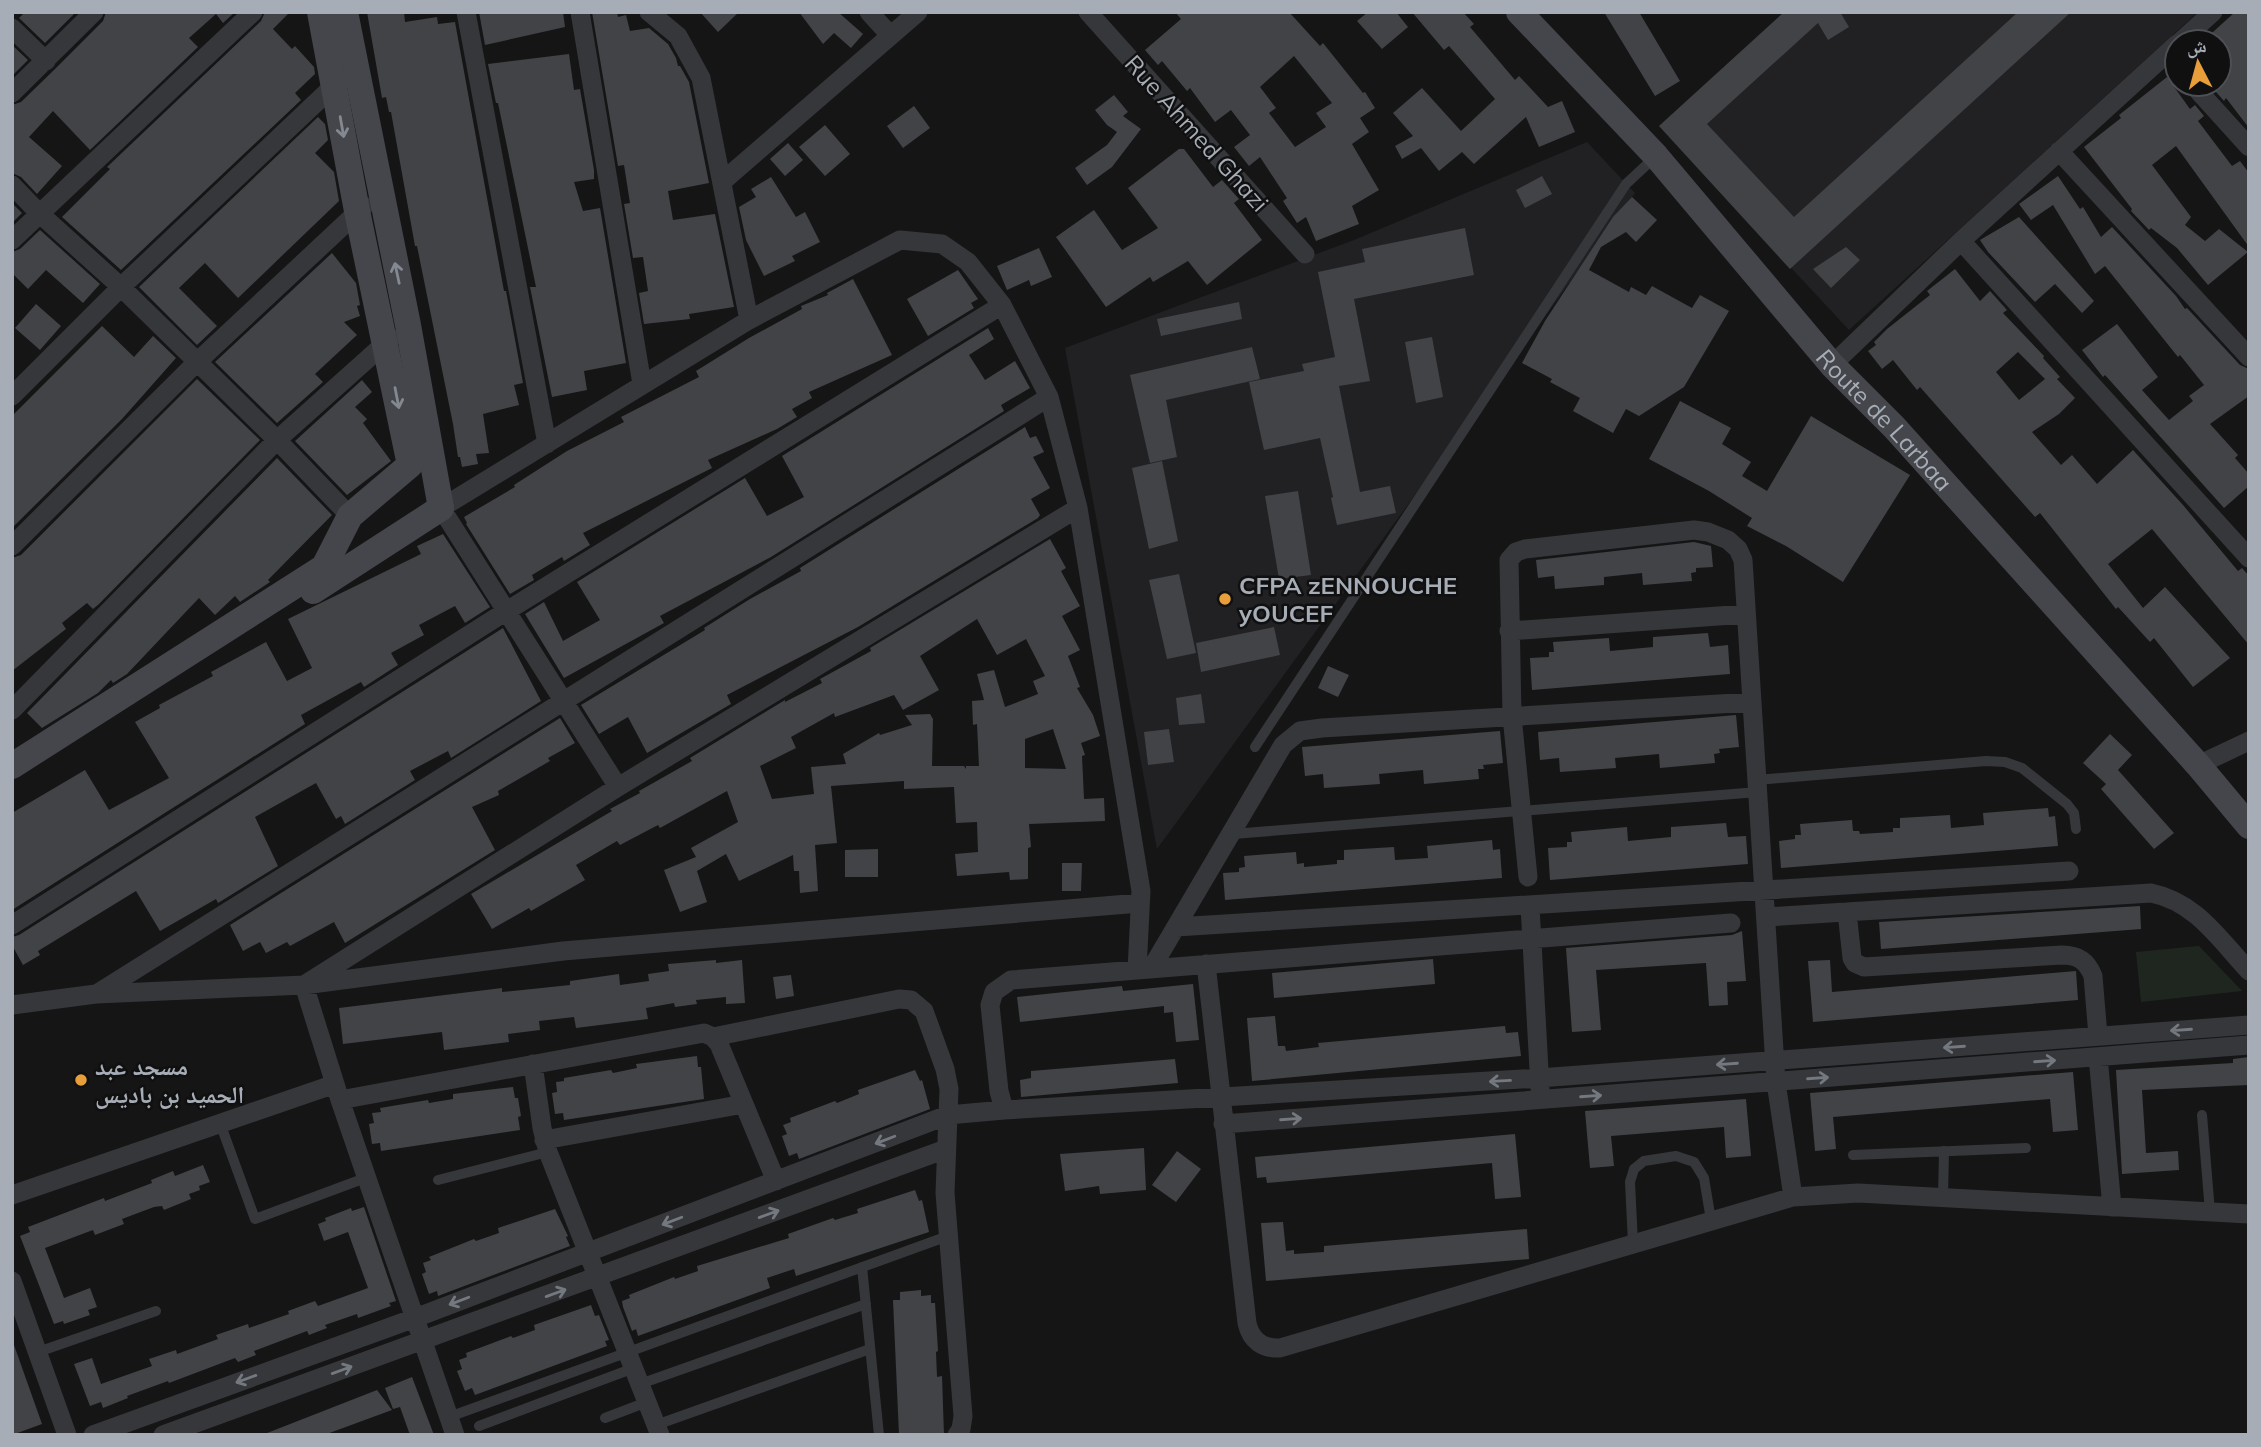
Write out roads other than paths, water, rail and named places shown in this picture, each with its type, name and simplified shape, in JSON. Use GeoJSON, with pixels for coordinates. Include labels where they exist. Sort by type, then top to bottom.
{"type":"FeatureCollection","features":[{"type":"Feature","properties":{"kind":"street"},"geometry":{"type":"LineString","coordinates":[[12,93],[94,12]]}},
{"type":"Feature","properties":{"kind":"street"},"geometry":{"type":"LineString","coordinates":[[12,240],[253,12]]}},
{"type":"Feature","properties":{"kind":"street"},"geometry":{"type":"LineString","coordinates":[[320,12],[357,211],[410,465],[350,516],[324,567]]}},
{"type":"Feature","properties":{"kind":"street"},"geometry":{"type":"LineString","coordinates":[[345,12],[408,325],[441,508],[618,788]]}},
{"type":"Feature","properties":{"kind":"street"},"geometry":{"type":"LineString","coordinates":[[466,12],[547,444]]}},
{"type":"Feature","properties":{"kind":"street"},"geometry":{"type":"LineString","coordinates":[[580,12],[642,384]]}},
{"type":"Feature","properties":{"kind":"street"},"geometry":{"type":"LineString","coordinates":[[649,12],[678,36],[701,78],[748,320]]}},
{"type":"Feature","properties":{"kind":"street"},"geometry":{"type":"LineString","coordinates":[[869,12],[890,36]]}},
{"type":"Feature","properties":{"kind":"street"},"geometry":{"type":"LineString","coordinates":[[723,181],[918,12]]}},
{"type":"Feature","properties":{"kind":"street","name":"Rue Ahmed Ghazi"},"geometry":{"type":"LineString","coordinates":[[1088,12],[1305,254]]}},
{"type":"Feature","properties":{"kind":"street","name":"Route de Larbaa"},"geometry":{"type":"LineString","coordinates":[[1519,12],[1656,156],[1832,365],[1903,438],[2249,826]]}},
{"type":"Feature","properties":{"kind":"street"},"geometry":{"type":"LineString","coordinates":[[2198,28],[2213,12]]}},
{"type":"Feature","properties":{"kind":"street"},"geometry":{"type":"LineString","coordinates":[[12,28],[46,61]]}},
{"type":"Feature","properties":{"kind":"street"},"geometry":{"type":"LineString","coordinates":[[1832,365],[1961,241],[2163,62]]}},
{"type":"Feature","properties":{"kind":"street"},"geometry":{"type":"LineString","coordinates":[[12,396],[121,287],[355,67]]}},
{"type":"Feature","properties":{"kind":"street"},"geometry":{"type":"LineString","coordinates":[[2205,98],[2249,147]]}},
{"type":"Feature","properties":{"kind":"street"},"geometry":{"type":"LineString","coordinates":[[2059,152],[2249,357]]}},
{"type":"Feature","properties":{"kind":"street"},"geometry":{"type":"LineString","coordinates":[[12,185],[121,287],[277,440],[350,516]]}},
{"type":"Feature","properties":{"kind":"street"},"geometry":{"type":"LineString","coordinates":[[12,545],[196,363],[357,211],[381,194]]}},
{"type":"Feature","properties":{"kind":"street"},"geometry":{"type":"LineString","coordinates":[[12,785],[441,508],[748,320],[900,240],[942,244],[968,262],[1002,305],[1049,397],[1078,508],[1141,891],[1144,969]]}},
{"type":"Feature","properties":{"kind":"street"},"geometry":{"type":"LineString","coordinates":[[1961,241],[2249,558]]}},
{"type":"Feature","properties":{"kind":"street"},"geometry":{"type":"LineString","coordinates":[[12,925],[505,611],[1002,305]]}},
{"type":"Feature","properties":{"kind":"street"},"geometry":{"type":"LineString","coordinates":[[12,710],[277,440],[408,325]]}},
{"type":"Feature","properties":{"kind":"street"},"geometry":{"type":"LineString","coordinates":[[96,994],[1049,397]]}},
{"type":"Feature","properties":{"kind":"street"},"geometry":{"type":"LineString","coordinates":[[12,766],[415,512],[441,508]]}},
{"type":"Feature","properties":{"kind":"street"},"geometry":{"type":"LineString","coordinates":[[304,985],[618,788],[1078,508]]}},
{"type":"Feature","properties":{"kind":"street"},"geometry":{"type":"LineString","coordinates":[[1528,877],[1512,716],[1508,565],[1516,552],[1525,549],[1679,531],[1708,532],[1728,540],[1738,548],[1743,560],[1774,1061],[1794,1197]]}},
{"type":"Feature","properties":{"kind":"street"},"geometry":{"type":"LineString","coordinates":[[1509,631],[1746,614]]}},
{"type":"Feature","properties":{"kind":"street"},"geometry":{"type":"LineString","coordinates":[[1144,969],[1176,927],[1283,745],[1300,731],[1752,702]]}},
{"type":"Feature","properties":{"kind":"street"},"geometry":{"type":"LineString","coordinates":[[2197,765],[2249,741]]}},
{"type":"Feature","properties":{"kind":"street"},"geometry":{"type":"LineString","coordinates":[[1176,927],[2069,871]]}},
{"type":"Feature","properties":{"kind":"street"},"geometry":{"type":"LineString","coordinates":[[1766,917],[2151,893],[2172,899],[2191,909],[2249,971]]}},
{"type":"Feature","properties":{"kind":"street"},"geometry":{"type":"LineString","coordinates":[[12,1005],[96,994],[304,985],[563,951],[1140,903]]}},
{"type":"Feature","properties":{"kind":"street"},"geometry":{"type":"LineString","coordinates":[[1530,906],[1541,1100]]}},
{"type":"Feature","properties":{"kind":"street"},"geometry":{"type":"LineString","coordinates":[[1847,912],[1852,958],[1855,963],[1864,967],[2062,955],[2078,957],[2090,968],[2093,976],[2098,1036]]}},
{"type":"Feature","properties":{"kind":"street"},"geometry":{"type":"LineString","coordinates":[[1004,1110],[999,1091],[990,1005],[994,992],[999,987],[1018,979],[1731,923]]}},
{"type":"Feature","properties":{"kind":"street"},"geometry":{"type":"LineString","coordinates":[[1206,964],[1247,1323],[1252,1337],[1265,1347],[1280,1348],[1794,1197],[1836,1193],[2249,1214]]}},
{"type":"Feature","properties":{"kind":"street"},"geometry":{"type":"LineString","coordinates":[[304,985],[337,1092],[452,1426]]}},
{"type":"Feature","properties":{"kind":"street"},"geometry":{"type":"LineString","coordinates":[[12,1195],[220,1123],[337,1092],[533,1064],[700,1034],[713,1037],[899,999],[911,1000],[924,1011],[945,1069],[949,1089],[946,1149],[948,1236],[963,1416],[957,1435]]}},
{"type":"Feature","properties":{"kind":"street"},"geometry":{"type":"LineString","coordinates":[[93,1435],[415,1318],[948,1115],[1539,1078],[2249,1025]]}},
{"type":"Feature","properties":{"kind":"street"},"geometry":{"type":"LineString","coordinates":[[713,1037],[719,1044],[776,1181]]}},
{"type":"Feature","properties":{"kind":"street"},"geometry":{"type":"LineString","coordinates":[[1223,1124],[2249,1045]]}},
{"type":"Feature","properties":{"kind":"street"},"geometry":{"type":"LineString","coordinates":[[2098,1057],[2112,1207]]}},
{"type":"Feature","properties":{"kind":"street"},"geometry":{"type":"LineString","coordinates":[[533,1064],[546,1146],[658,1430]]}},
{"type":"Feature","properties":{"kind":"street"},"geometry":{"type":"LineString","coordinates":[[546,1146],[744,1104]]}},
{"type":"Feature","properties":{"kind":"street"},"geometry":{"type":"LineString","coordinates":[[163,1435],[946,1149]]}},
{"type":"Feature","properties":{"kind":"street"},"geometry":{"type":"LineString","coordinates":[[12,1281],[67,1435]]}},
{"type":"Feature","properties":{"kind":"lane"},"geometry":{"type":"LineString","coordinates":[[1255,747],[1626,184],[1656,156]]}},
{"type":"Feature","properties":{"kind":"lane"},"geometry":{"type":"LineString","coordinates":[[1233,834],[1520,811],[1997,760],[2022,768],[2067,803],[2074,813],[2077,829]]}},
{"type":"Feature","properties":{"kind":"lane"},"geometry":{"type":"LineString","coordinates":[[2202,1115],[2210,1212]]}},
{"type":"Feature","properties":{"kind":"lane"},"geometry":{"type":"LineString","coordinates":[[220,1123],[256,1219],[368,1177]]}},
{"type":"Feature","properties":{"kind":"lane"},"geometry":{"type":"LineString","coordinates":[[438,1180],[546,1146]]}},
{"type":"Feature","properties":{"kind":"lane"},"geometry":{"type":"LineString","coordinates":[[1853,1154],[2026,1148]]}},
{"type":"Feature","properties":{"kind":"lane"},"geometry":{"type":"LineString","coordinates":[[1943,1198],[1944,1151]]}},
{"type":"Feature","properties":{"kind":"lane"},"geometry":{"type":"LineString","coordinates":[[1633,1243],[1631,1175],[1638,1164],[1644,1161],[1676,1156],[1694,1162],[1704,1178],[1711,1220]]}},
{"type":"Feature","properties":{"kind":"lane"},"geometry":{"type":"LineString","coordinates":[[452,1426],[473,1408],[637,1377],[862,1267],[948,1236]]}},
{"type":"Feature","properties":{"kind":"lane"},"geometry":{"type":"LineString","coordinates":[[862,1267],[879,1435]]}},
{"type":"Feature","properties":{"kind":"lane"},"geometry":{"type":"LineString","coordinates":[[473,1408],[481,1430],[866,1304]]}},
{"type":"Feature","properties":{"kind":"lane"},"geometry":{"type":"LineString","coordinates":[[38,1352],[156,1311]]}},
{"type":"Feature","properties":{"kind":"lane"},"geometry":{"type":"LineString","coordinates":[[658,1430],[870,1349]]}},
{"type":"Feature","properties":{"kind":"lane"},"geometry":{"type":"LineString","coordinates":[[606,1418],[637,1377]]}},
{"type":"Feature","properties":{"kind":"place","name":"CFPA zENNOUCHE yOUCEF"},"geometry":{"type":"Point","coordinates":[1225,599]}},
{"type":"Feature","properties":{"kind":"place","name":"مسجد عبد الحميد بن باديس"},"geometry":{"type":"Point","coordinates":[81,1080]}}]}
